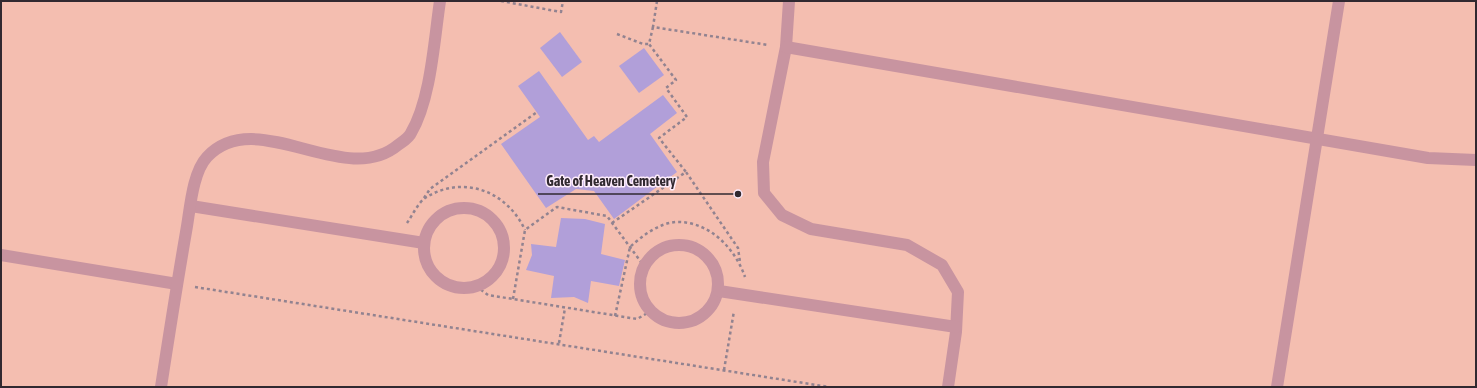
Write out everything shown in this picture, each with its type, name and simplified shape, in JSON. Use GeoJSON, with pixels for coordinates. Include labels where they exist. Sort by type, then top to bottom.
{"type":"FeatureCollection","features":[{"type":"Feature","properties":{"kind":"lane"},"geometry":{"type":"LineString","coordinates":[[161,387],[196,177],[206,158],[223,144],[248,138],[361,159],[389,153],[411,134],[425,99],[440,1]]}},
{"type":"Feature","properties":{"kind":"lane"},"geometry":{"type":"LineString","coordinates":[[789,1],[786,47],[763,162],[764,193],[782,215],[811,229],[907,245],[942,265],[958,292],[956,327],[948,387]]}},
{"type":"Feature","properties":{"kind":"lane"},"geometry":{"type":"LineString","coordinates":[[1277,387],[1339,1]]}},
{"type":"Feature","properties":{"kind":"lane"},"geometry":{"type":"LineString","coordinates":[[786,47],[1318,137],[1428,158],[1476,160]]}},
{"type":"Feature","properties":{"kind":"lane"},"geometry":{"type":"LineString","coordinates":[[191,206],[424,243]]}},
{"type":"Feature","properties":{"kind":"lane"},"geometry":{"type":"LineString","coordinates":[[458,208],[472,208],[484,213],[494,221],[501,233],[504,245],[503,259],[497,271],[488,280],[476,286],[463,288],[450,286],[438,279],[429,269],[424,256],[424,243],[427,231],[435,220],[446,212],[458,208]]}},
{"type":"Feature","properties":{"kind":"lane"},"geometry":{"type":"LineString","coordinates":[[673,244],[686,244],[698,248],[708,256],[715,266],[719,278],[718,291],[714,302],[707,312],[697,319],[685,323],[672,322],[661,319],[651,311],[644,301],[640,290],[640,278],[644,266],[651,256],[661,248],[673,244]]}},
{"type":"Feature","properties":{"kind":"lane"},"geometry":{"type":"LineString","coordinates":[[1,255],[177,284]]}},
{"type":"Feature","properties":{"kind":"lane"},"geometry":{"type":"LineString","coordinates":[[718,291],[956,327]]}},
{"type":"Feature","properties":{"kind":"path"},"geometry":{"type":"LineString","coordinates":[[501,1],[561,12],[563,1]]}},
{"type":"Feature","properties":{"kind":"path"},"geometry":{"type":"LineString","coordinates":[[649,44],[657,1]]}},
{"type":"Feature","properties":{"kind":"path"},"geometry":{"type":"LineString","coordinates":[[653,27],[786,47]]}},
{"type":"Feature","properties":{"kind":"path"},"geometry":{"type":"LineString","coordinates":[[617,34],[643,44],[649,44]]}},
{"type":"Feature","properties":{"kind":"path"},"geometry":{"type":"LineString","coordinates":[[649,44],[676,80],[666,88],[687,117],[659,138],[686,172],[738,248],[740,262],[750,296]]}},
{"type":"Feature","properties":{"kind":"path"},"geometry":{"type":"LineString","coordinates":[[400,240],[404,227],[430,190],[537,112]]}},
{"type":"Feature","properties":{"kind":"path"},"geometry":{"type":"LineString","coordinates":[[612,223],[686,172]]}},
{"type":"Feature","properties":{"kind":"path"},"geometry":{"type":"LineString","coordinates":[[424,198],[454,188],[466,187],[487,191],[502,200],[514,211],[524,230],[513,299]]}},
{"type":"Feature","properties":{"kind":"path"},"geometry":{"type":"LineString","coordinates":[[524,230],[557,207],[607,216],[644,266]]}},
{"type":"Feature","properties":{"kind":"path"},"geometry":{"type":"LineString","coordinates":[[615,316],[630,246],[651,231],[676,222],[703,228],[716,235],[727,245],[740,262]]}},
{"type":"Feature","properties":{"kind":"path"},"geometry":{"type":"LineString","coordinates":[[177,284],[559,343],[829,387]]}},
{"type":"Feature","properties":{"kind":"path"},"geometry":{"type":"LineString","coordinates":[[476,286],[488,295],[615,316],[637,319],[651,311]]}},
{"type":"Feature","properties":{"kind":"path"},"geometry":{"type":"LineString","coordinates":[[724,370],[736,294]]}},
{"type":"Feature","properties":{"kind":"path"},"geometry":{"type":"LineString","coordinates":[[559,343],[565,308]]}},
{"type":"Feature","properties":{"kind":"shaded area"},"geometry":{"type":"Polygon","coordinates":[[[1,1],[1476,1],[1476,387],[1,387],[1,1]]]}},
{"type":"Feature","properties":{"kind":"building"},"geometry":{"type":"Polygon","coordinates":[[[560,32],[582,62],[562,77],[540,48],[560,32]]]}},
{"type":"Feature","properties":{"kind":"building"},"geometry":{"type":"Polygon","coordinates":[[[644,48],[664,75],[639,93],[619,66],[644,48]]]}},
{"type":"Feature","properties":{"kind":"building"},"geometry":{"type":"Polygon","coordinates":[[[539,71],[588,140],[594,136],[599,142],[663,95],[677,113],[650,134],[677,172],[614,219],[594,191],[576,189],[546,208],[501,144],[540,117],[518,86],[539,71]]]}},
{"type":"Feature","properties":{"kind":"building"},"geometry":{"type":"Polygon","coordinates":[[[561,218],[585,219],[605,224],[601,254],[625,260],[619,286],[591,281],[588,303],[574,297],[551,298],[554,276],[526,270],[532,255],[531,244],[556,247],[561,218]]]}},
{"type":"Feature","properties":{"kind":"place","name":"Gate of Heaven Cemetery"},"geometry":{"type":"Point","coordinates":[738,194]}}]}
